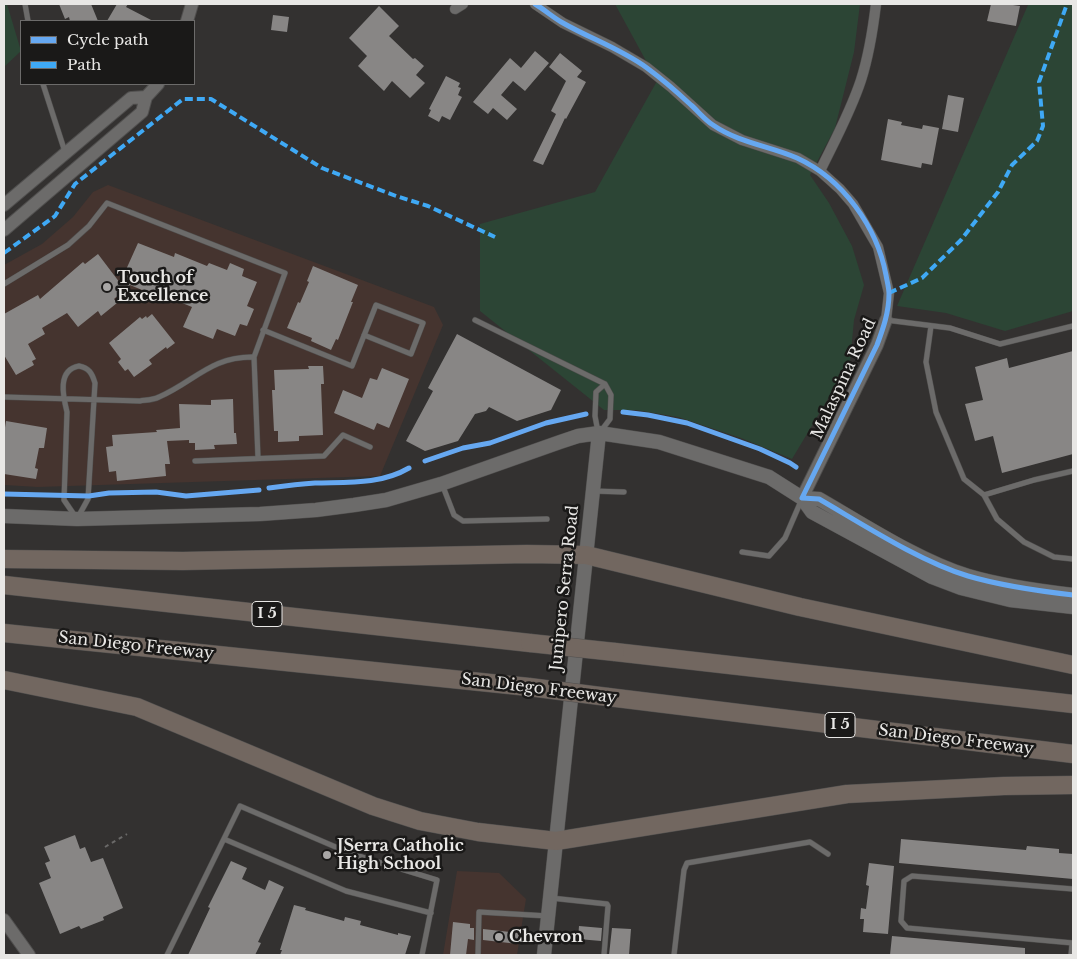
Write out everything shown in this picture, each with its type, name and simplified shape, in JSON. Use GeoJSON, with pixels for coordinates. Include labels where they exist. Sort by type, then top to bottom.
{"type":"FeatureCollection","features":[{"type":"Feature","properties":{"kind":"highway"},"geometry":{"type":"LineString","coordinates":[[4,559],[183,561],[527,554],[586,555],[800,607],[1073,665]]}},
{"type":"Feature","properties":{"kind":"highway","name":"I 5"},"geometry":{"type":"LineString","coordinates":[[4,585],[1073,704]]}},
{"type":"Feature","properties":{"kind":"highway","name":"San Diego Freeway"},"geometry":{"type":"LineString","coordinates":[[4,633],[530,687],[1073,754]]}},
{"type":"Feature","properties":{"kind":"highway"},"geometry":{"type":"LineString","coordinates":[[4,680],[137,707],[373,806],[420,821],[478,832],[556,841],[846,794],[1004,786],[1073,786]]}},
{"type":"Feature","properties":{"kind":"main road"},"geometry":{"type":"LineString","coordinates":[[4,516],[77,519],[250,515],[316,510],[386,500],[442,484],[578,436],[599,434],[659,442],[769,477],[802,498],[812,512],[932,577],[961,588],[1010,600],[1073,607]]}},
{"type":"Feature","properties":{"kind":"main road","name":"Junipero Serra Road"},"geometry":{"type":"LineString","coordinates":[[544,955],[599,434]]}},
{"type":"Feature","properties":{"kind":"main road"},"geometry":{"type":"LineString","coordinates":[[802,498],[819,499],[930,561],[967,576],[1016,588],[1073,595]]}},
{"type":"Feature","properties":{"kind":"street"},"geometry":{"type":"LineString","coordinates":[[188,20],[192,4]]}},
{"type":"Feature","properties":{"kind":"street","name":"Malaspina Road"},"geometry":{"type":"LineString","coordinates":[[535,4],[562,23],[612,47],[646,67],[671,86],[713,125],[742,140],[798,158],[820,171],[853,204],[878,247],[889,293],[886,320],[877,346],[802,498]]}},
{"type":"Feature","properties":{"kind":"street"},"geometry":{"type":"LineString","coordinates":[[820,171],[839,134],[861,80],[874,27],[876,4]]}},
{"type":"Feature","properties":{"kind":"street"},"geometry":{"type":"LineString","coordinates":[[4,230],[142,112],[146,97],[157,85]]}},
{"type":"Feature","properties":{"kind":"street"},"geometry":{"type":"LineString","coordinates":[[4,205],[131,98],[146,97]]}},
{"type":"Feature","properties":{"kind":"street"},"geometry":{"type":"LineString","coordinates":[[4,920],[30,955]]}},
{"type":"Feature","properties":{"kind":"lane"},"geometry":{"type":"LineString","coordinates":[[25,4],[28,20]]}},
{"type":"Feature","properties":{"kind":"lane"},"geometry":{"type":"LineString","coordinates":[[43,85],[66,152]]}},
{"type":"Feature","properties":{"kind":"lane"},"geometry":{"type":"LineString","coordinates":[[4,284],[68,245],[89,226],[107,204],[285,273],[254,357],[258,458]]}},
{"type":"Feature","properties":{"kind":"lane"},"geometry":{"type":"LineString","coordinates":[[263,330],[352,366],[364,335],[376,305],[423,323],[411,354],[364,335]]}},
{"type":"Feature","properties":{"kind":"lane"},"geometry":{"type":"LineString","coordinates":[[475,320],[605,384],[611,395],[610,419],[599,434]]}},
{"type":"Feature","properties":{"kind":"lane"},"geometry":{"type":"LineString","coordinates":[[886,320],[950,328],[1000,344],[1073,326]]}},
{"type":"Feature","properties":{"kind":"lane"},"geometry":{"type":"LineString","coordinates":[[930,326],[926,362],[936,412],[964,479],[984,495],[997,519],[1024,542],[1054,557],[1073,559]]}},
{"type":"Feature","properties":{"kind":"lane"},"geometry":{"type":"LineString","coordinates":[[4,397],[140,401],[157,398],[211,366],[240,357],[254,357]]}},
{"type":"Feature","properties":{"kind":"lane"},"geometry":{"type":"LineString","coordinates":[[78,366],[90,370],[93,374],[95,383],[94,400],[88,499],[77,519],[64,500],[67,412],[64,398],[64,380],[66,373],[72,367],[78,366]]}},
{"type":"Feature","properties":{"kind":"lane"},"geometry":{"type":"LineString","coordinates":[[599,434],[595,416],[596,392],[605,384]]}},
{"type":"Feature","properties":{"kind":"lane"},"geometry":{"type":"LineString","coordinates":[[195,461],[324,456],[343,435],[370,447]]}},
{"type":"Feature","properties":{"kind":"lane"},"geometry":{"type":"LineString","coordinates":[[984,495],[1073,471]]}},
{"type":"Feature","properties":{"kind":"lane"},"geometry":{"type":"LineString","coordinates":[[442,484],[454,515],[463,521],[547,519]]}},
{"type":"Feature","properties":{"kind":"lane"},"geometry":{"type":"LineString","coordinates":[[593,491],[624,492]]}},
{"type":"Feature","properties":{"kind":"lane"},"geometry":{"type":"LineString","coordinates":[[742,552],[770,556],[785,538],[802,498]]}},
{"type":"Feature","properties":{"kind":"lane"},"geometry":{"type":"LineString","coordinates":[[167,955],[240,806],[352,854],[437,880],[422,955]]}},
{"type":"Feature","properties":{"kind":"lane"},"geometry":{"type":"LineString","coordinates":[[224,839],[346,891],[431,913]]}},
{"type":"Feature","properties":{"kind":"lane"},"geometry":{"type":"LineString","coordinates":[[674,955],[684,870],[687,863],[810,842],[828,854]]}},
{"type":"Feature","properties":{"kind":"lane"},"geometry":{"type":"LineString","coordinates":[[1071,955],[1073,943],[907,928],[901,921],[904,881],[912,876],[1073,889]]}},
{"type":"Feature","properties":{"kind":"lane"},"geometry":{"type":"LineString","coordinates":[[550,898],[607,904],[604,955]]}},
{"type":"Feature","properties":{"kind":"lane"},"geometry":{"type":"LineString","coordinates":[[478,955],[478,912],[548,916]]}},
{"type":"Feature","properties":{"kind":"path"},"geometry":{"type":"LineString","coordinates":[[105,847],[127,834]]}},
{"type":"Feature","properties":{"kind":"shaded area"},"geometry":{"type":"Polygon","coordinates":[[[108,185],[434,307],[443,325],[380,476],[38,487],[4,485],[4,265],[42,244],[73,217],[93,192],[108,185]]]}},
{"type":"Feature","properties":{"kind":"shaded area"},"geometry":{"type":"Polygon","coordinates":[[[457,871],[499,873],[526,899],[517,955],[443,955],[457,871]]]}},
{"type":"Feature","properties":{"kind":"green space"},"geometry":{"type":"Polygon","coordinates":[[[4,4],[7,4],[20,52],[4,67],[4,4]]]}},
{"type":"Feature","properties":{"kind":"green space"},"geometry":{"type":"Polygon","coordinates":[[[615,4],[860,4],[854,52],[835,128],[810,175],[829,203],[852,246],[864,285],[854,320],[850,362],[792,459],[741,438],[678,417],[636,410],[604,410],[480,311],[480,224],[595,192],[657,81],[615,4]]]}},
{"type":"Feature","properties":{"kind":"green space"},"geometry":{"type":"Polygon","coordinates":[[[1024,4],[1073,4],[1073,311],[1005,331],[946,313],[897,306],[1028,5],[1024,4]]]}},
{"type":"Feature","properties":{"kind":"building"},"geometry":{"type":"Polygon","coordinates":[[[59,4],[91,4],[98,20],[70,20],[69,17],[65,19],[59,4]]]}},
{"type":"Feature","properties":{"kind":"building"},"geometry":{"type":"Polygon","coordinates":[[[117,4],[128,4],[126,7],[151,20],[108,20],[117,4]]]}},
{"type":"Feature","properties":{"kind":"building"},"geometry":{"type":"Polygon","coordinates":[[[991,4],[1020,6],[1016,26],[987,21],[991,4]]]}},
{"type":"Feature","properties":{"kind":"building"},"geometry":{"type":"Polygon","coordinates":[[[379,6],[399,26],[389,36],[413,59],[415,58],[424,66],[416,75],[425,83],[410,98],[392,81],[384,91],[358,66],[367,56],[349,38],[379,6]]]}},
{"type":"Feature","properties":{"kind":"building"},"geometry":{"type":"Polygon","coordinates":[[[273,15],[289,17],[287,32],[271,30],[273,15]]]}},
{"type":"Feature","properties":{"kind":"building"},"geometry":{"type":"Polygon","coordinates":[[[535,51],[549,63],[525,91],[513,81],[501,95],[517,109],[507,120],[493,108],[488,114],[473,102],[510,58],[521,68],[535,51]]]}},
{"type":"Feature","properties":{"kind":"building"},"geometry":{"type":"Polygon","coordinates":[[[560,53],[582,71],[577,77],[586,82],[565,118],[543,165],[533,161],[556,114],[551,111],[566,81],[549,67],[560,53]]]}},
{"type":"Feature","properties":{"kind":"building"},"geometry":{"type":"Polygon","coordinates":[[[446,76],[460,83],[458,87],[461,88],[458,95],[462,97],[450,120],[442,116],[439,122],[428,116],[431,110],[429,109],[446,76]]]}},
{"type":"Feature","properties":{"kind":"building"},"geometry":{"type":"Polygon","coordinates":[[[948,95],[964,98],[958,132],[942,129],[948,95]]]}},
{"type":"Feature","properties":{"kind":"building"},"geometry":{"type":"Polygon","coordinates":[[[888,119],[902,122],[901,125],[922,129],[923,125],[939,128],[932,165],[922,163],[921,168],[881,160],[888,119]]]}},
{"type":"Feature","properties":{"kind":"building"},"geometry":{"type":"Polygon","coordinates":[[[138,243],[174,257],[175,253],[207,266],[209,263],[227,270],[230,263],[244,269],[242,276],[257,282],[247,306],[254,309],[247,326],[240,324],[235,336],[217,329],[213,339],[183,327],[192,307],[160,294],[159,297],[130,285],[114,299],[117,303],[101,316],[98,311],[78,327],[67,313],[42,328],[45,334],[28,344],[36,359],[32,361],[34,365],[16,375],[4,355],[4,314],[38,295],[40,299],[83,262],[85,264],[98,254],[120,283],[138,243]]]}},
{"type":"Feature","properties":{"kind":"building"},"geometry":{"type":"Polygon","coordinates":[[[313,266],[358,285],[338,340],[336,339],[331,350],[311,341],[312,338],[287,328],[309,282],[307,281],[313,266]]]}},
{"type":"Feature","properties":{"kind":"building"},"geometry":{"type":"Polygon","coordinates":[[[152,314],[175,343],[167,349],[166,347],[149,360],[152,364],[134,377],[128,369],[125,371],[118,362],[121,359],[109,343],[140,317],[142,319],[146,316],[147,318],[152,314]]]}},
{"type":"Feature","properties":{"kind":"building"},"geometry":{"type":"Polygon","coordinates":[[[457,334],[561,390],[551,410],[517,421],[489,407],[486,411],[475,414],[458,441],[425,451],[406,441],[433,391],[428,388],[457,334]]]}},
{"type":"Feature","properties":{"kind":"building"},"geometry":{"type":"Polygon","coordinates":[[[1073,351],[1073,454],[1002,473],[993,436],[975,441],[965,404],[983,400],[975,367],[1007,358],[1009,368],[1073,351]]]}},
{"type":"Feature","properties":{"kind":"building"},"geometry":{"type":"Polygon","coordinates":[[[308,366],[323,366],[324,384],[321,384],[323,435],[299,436],[299,441],[278,442],[278,431],[274,431],[272,390],[275,390],[274,370],[309,369],[308,366]]]}},
{"type":"Feature","properties":{"kind":"building"},"geometry":{"type":"Polygon","coordinates":[[[382,368],[409,379],[389,428],[377,423],[374,430],[334,413],[343,390],[362,398],[370,378],[377,380],[382,368]]]}},
{"type":"Feature","properties":{"kind":"building"},"geometry":{"type":"Polygon","coordinates":[[[233,399],[234,433],[236,433],[237,444],[214,445],[215,449],[195,450],[195,443],[189,443],[189,440],[167,441],[170,464],[165,464],[166,476],[117,481],[116,471],[109,472],[106,447],[113,446],[112,435],[157,432],[156,430],[180,428],[179,404],[211,405],[211,400],[233,399]]]}},
{"type":"Feature","properties":{"kind":"building"},"geometry":{"type":"Polygon","coordinates":[[[6,421],[47,428],[44,448],[39,448],[35,468],[38,469],[36,479],[4,474],[4,434],[6,421]]]}},
{"type":"Feature","properties":{"kind":"building"},"geometry":{"type":"Polygon","coordinates":[[[75,835],[80,849],[85,847],[91,862],[103,858],[123,908],[103,917],[104,920],[81,929],[79,926],[60,934],[39,883],[51,878],[45,863],[50,861],[44,847],[75,835]]]}},
{"type":"Feature","properties":{"kind":"building"},"geometry":{"type":"Polygon","coordinates":[[[901,839],[1026,850],[1027,846],[1059,849],[1059,853],[1073,854],[1073,879],[899,863],[901,839]]]}},
{"type":"Feature","properties":{"kind":"building"},"geometry":{"type":"Polygon","coordinates":[[[231,861],[247,868],[242,879],[265,890],[269,880],[284,887],[258,942],[261,943],[255,955],[188,955],[210,908],[208,907],[231,861]]]}},
{"type":"Feature","properties":{"kind":"building"},"geometry":{"type":"Polygon","coordinates":[[[869,863],[894,866],[888,934],[863,932],[864,919],[860,919],[861,908],[866,909],[869,886],[866,885],[869,863]]]}},
{"type":"Feature","properties":{"kind":"building"},"geometry":{"type":"Polygon","coordinates":[[[294,905],[344,921],[345,917],[361,921],[360,925],[398,935],[398,933],[411,936],[405,955],[280,955],[294,905]]]}},
{"type":"Feature","properties":{"kind":"building"},"geometry":{"type":"Polygon","coordinates":[[[453,922],[470,924],[470,928],[474,928],[474,940],[468,939],[466,955],[450,955],[453,922]]]}},
{"type":"Feature","properties":{"kind":"building"},"geometry":{"type":"Polygon","coordinates":[[[579,926],[602,928],[601,941],[578,939],[579,926]]]}},
{"type":"Feature","properties":{"kind":"building"},"geometry":{"type":"Polygon","coordinates":[[[612,928],[631,929],[629,955],[609,955],[612,928]]]}},
{"type":"Feature","properties":{"kind":"building","name":"Chevron"},"geometry":{"type":"Polygon","coordinates":[[[483,929],[519,933],[518,944],[483,940],[483,929]]]}},
{"type":"Feature","properties":{"kind":"building"},"geometry":{"type":"Polygon","coordinates":[[[892,936],[1025,948],[1025,955],[890,955],[892,936]]]}},
{"type":"Feature","properties":{"kind":"marked path"},"geometry":{"type":"LineString","coordinates":[[889,293],[922,278],[961,240],[998,192],[1012,165],[1037,141],[1043,126],[1039,82],[1067,4]]}},
{"type":"Feature","properties":{"kind":"marked path"},"geometry":{"type":"LineString","coordinates":[[4,253],[55,216],[75,184],[183,99],[211,99],[322,168],[428,206],[495,237]]}},
{"type":"Feature","properties":{"kind":"cycle path"},"geometry":{"type":"LineString","coordinates":[[535,4],[563,23],[637,61],[686,100],[710,123],[723,131],[787,154],[814,167],[843,192],[866,222],[875,239],[886,275],[889,294],[887,314],[877,345],[802,498],[819,499],[911,552],[968,576],[1033,590],[1073,595]]}},
{"type":"Feature","properties":{"kind":"cycle path"},"geometry":{"type":"LineString","coordinates":[[623,412],[687,423],[760,449],[796,467]]}},
{"type":"Feature","properties":{"kind":"cycle path"},"geometry":{"type":"LineString","coordinates":[[425,461],[463,448],[490,443],[546,423],[586,414]]}},
{"type":"Feature","properties":{"kind":"cycle path"},"geometry":{"type":"LineString","coordinates":[[269,488],[309,483],[363,482],[387,477],[409,468]]}},
{"type":"Feature","properties":{"kind":"cycle path"},"geometry":{"type":"LineString","coordinates":[[4,494],[89,496],[109,493],[156,492],[186,496],[259,490]]}},
{"type":"Feature","properties":{"kind":"place","name":"Touch of Excellence"},"geometry":{"type":"Point","coordinates":[107,287]}},
{"type":"Feature","properties":{"kind":"place","name":"JSerra Catholic High School"},"geometry":{"type":"Point","coordinates":[327,855]}},
{"type":"Feature","properties":{"kind":"place","name":"Chevron"},"geometry":{"type":"Point","coordinates":[499,937]}}]}
